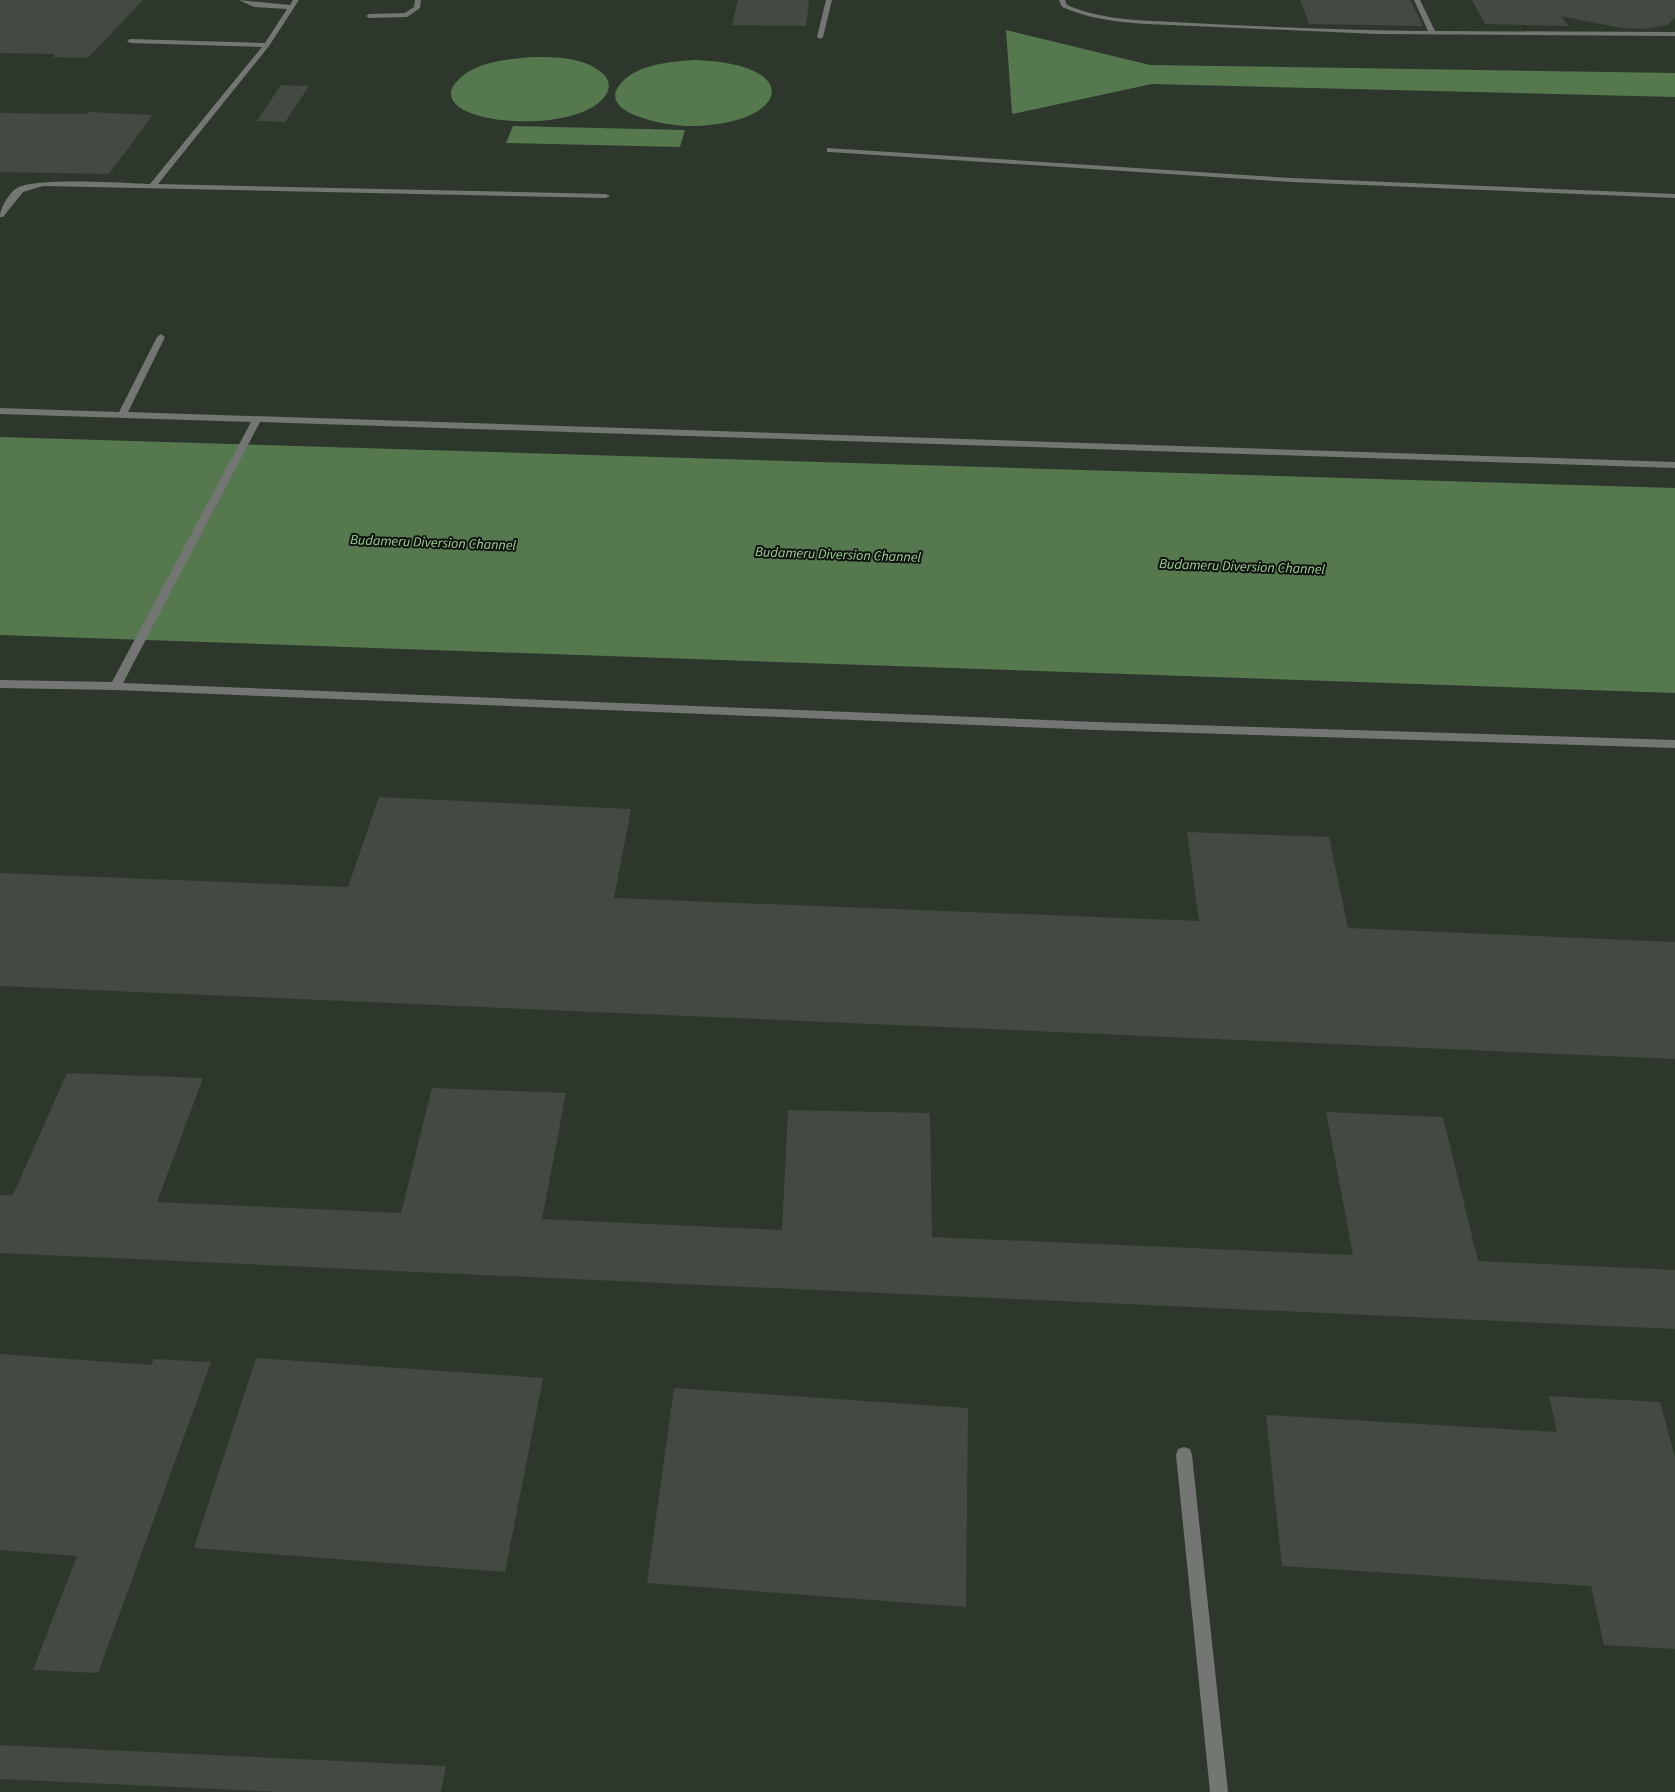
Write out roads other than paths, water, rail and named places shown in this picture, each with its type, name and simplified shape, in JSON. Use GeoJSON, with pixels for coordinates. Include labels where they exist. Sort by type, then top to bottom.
{"type":"FeatureCollection","features":[{"type":"Feature","properties":{"kind":"lane"},"geometry":{"type":"LineString","coordinates":[[242,0],[254,5],[291,7]]}},
{"type":"Feature","properties":{"kind":"lane"},"geometry":{"type":"LineString","coordinates":[[152,186],[267,46],[296,0]]}},
{"type":"Feature","properties":{"kind":"lane"},"geometry":{"type":"LineString","coordinates":[[369,16],[406,15],[417,8],[418,0]]}},
{"type":"Feature","properties":{"kind":"lane"},"geometry":{"type":"LineString","coordinates":[[820,38],[829,0]]}},
{"type":"Feature","properties":{"kind":"lane"},"geometry":{"type":"LineString","coordinates":[[1062,0],[1064,6],[1070,9],[1106,18],[1258,28],[1675,34]]}},
{"type":"Feature","properties":{"kind":"lane"},"geometry":{"type":"LineString","coordinates":[[1416,0],[1432,32]]}},
{"type":"Feature","properties":{"kind":"lane"},"geometry":{"type":"LineString","coordinates":[[130,40],[267,46]]}},
{"type":"Feature","properties":{"kind":"lane"},"geometry":{"type":"LineString","coordinates":[[830,150],[1291,180],[1675,196]]}},
{"type":"Feature","properties":{"kind":"lane"},"geometry":{"type":"LineString","coordinates":[[0,215],[20,190],[31,185],[606,196]]}},
{"type":"Feature","properties":{"kind":"lane"},"geometry":{"type":"LineString","coordinates":[[122,414],[161,337]]}},
{"type":"Feature","properties":{"kind":"lane"},"geometry":{"type":"LineString","coordinates":[[0,411],[1675,465]]}},
{"type":"Feature","properties":{"kind":"lane"},"geometry":{"type":"LineString","coordinates":[[116,686],[258,419]]}},
{"type":"Feature","properties":{"kind":"lane"},"geometry":{"type":"LineString","coordinates":[[0,684],[116,686],[1086,726],[1675,744]]}},
{"type":"Feature","properties":{"kind":"lane"},"geometry":{"type":"LineString","coordinates":[[1184,1455],[1219,1792]]}},
{"type":"Feature","properties":{"kind":"water"},"geometry":{"type":"Polygon","coordinates":[[[1006,30],[1150,65],[1675,73],[1675,97],[1152,84],[1012,114],[1006,30]]]}},
{"type":"Feature","properties":{"kind":"water"},"geometry":{"type":"Polygon","coordinates":[[[533,57],[569,59],[587,64],[606,77],[609,84],[607,93],[592,107],[568,117],[538,121],[507,121],[480,116],[460,107],[451,95],[458,80],[474,69],[493,62],[533,57]]]}},
{"type":"Feature","properties":{"kind":"water"},"geometry":{"type":"Polygon","coordinates":[[[693,60],[730,64],[755,72],[769,82],[771,94],[764,106],[748,116],[722,123],[688,126],[651,121],[625,110],[617,102],[615,93],[622,82],[637,71],[655,65],[693,60]]]}},
{"type":"Feature","properties":{"kind":"water"},"geometry":{"type":"Polygon","coordinates":[[[513,126],[685,130],[680,147],[506,143],[513,126]]]}},
{"type":"Feature","properties":{"kind":"water","name":"Budameru Diversion Channel"},"geometry":{"type":"Polygon","coordinates":[[[0,437],[1675,488],[1675,693],[0,635],[0,437]]]}}]}
